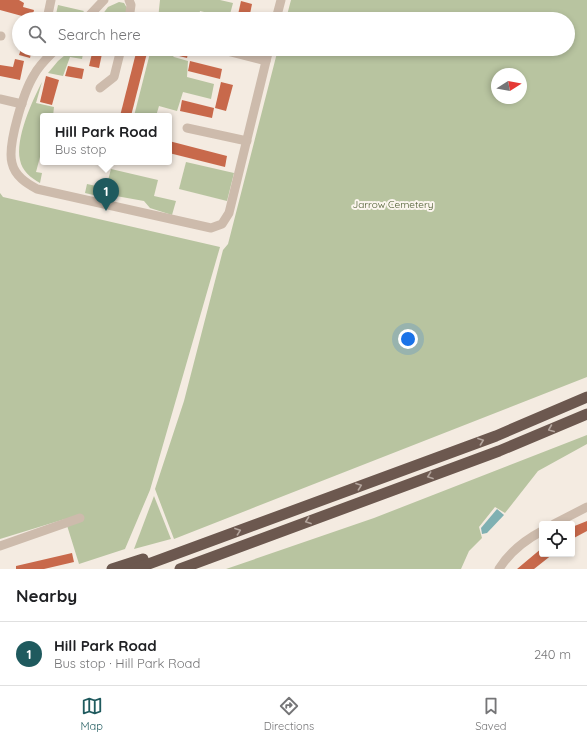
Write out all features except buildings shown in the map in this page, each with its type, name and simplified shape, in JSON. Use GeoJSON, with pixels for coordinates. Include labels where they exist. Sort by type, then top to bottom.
{"type":"FeatureCollection","features":[{"type":"Feature","properties":{"kind":"highway"},"geometry":{"type":"LineString","coordinates":[[135,569],[496,436],[587,397]]}},
{"type":"Feature","properties":{"kind":"highway"},"geometry":{"type":"LineString","coordinates":[[180,569],[499,450],[587,414]]}},
{"type":"Feature","properties":{"kind":"highway"},"geometry":{"type":"LineString","coordinates":[[112,569],[216,539]]}},
{"type":"Feature","properties":{"kind":"highway"},"geometry":{"type":"LineString","coordinates":[[189,569],[222,554]]}},
{"type":"Feature","properties":{"kind":"street"},"geometry":{"type":"LineString","coordinates":[[48,12],[51,0]]}},
{"type":"Feature","properties":{"kind":"street"},"geometry":{"type":"LineString","coordinates":[[93,12],[104,0]]}},
{"type":"Feature","properties":{"kind":"street"},"geometry":{"type":"LineString","coordinates":[[129,0],[131,5],[130,12]]}},
{"type":"Feature","properties":{"kind":"street"},"geometry":{"type":"LineString","coordinates":[[278,12],[281,0]]}},
{"type":"Feature","properties":{"kind":"street"},"geometry":{"type":"LineString","coordinates":[[50,56],[34,73],[28,85],[22,104],[11,154],[16,172],[28,185],[37,189],[204,227],[216,227],[226,219],[247,141],[267,56]]}},
{"type":"Feature","properties":{"kind":"street"},"geometry":{"type":"LineString","coordinates":[[100,88],[114,77],[119,56]]}},
{"type":"Feature","properties":{"kind":"street"},"geometry":{"type":"LineString","coordinates":[[246,56],[266,61]]}},
{"type":"Feature","properties":{"kind":"street"},"geometry":{"type":"LineString","coordinates":[[0,99],[22,104]]}},
{"type":"Feature","properties":{"kind":"street"},"geometry":{"type":"LineString","coordinates":[[187,128],[247,141]]}},
{"type":"Feature","properties":{"kind":"street"},"geometry":{"type":"LineString","coordinates":[[560,521],[587,507]]}},
{"type":"Feature","properties":{"kind":"street"},"geometry":{"type":"LineString","coordinates":[[0,546],[80,518]]}},
{"type":"Feature","properties":{"kind":"street"},"geometry":{"type":"LineString","coordinates":[[499,569],[504,560],[522,544],[539,533]]}},
{"type":"Feature","properties":{"kind":"green space"},"geometry":{"type":"Polygon","coordinates":[[[160,0],[220,0],[233,3],[231,12],[159,12],[160,0]]]}},
{"type":"Feature","properties":{"kind":"green space","name":"Jarrow Cemetery"},"geometry":{"type":"Polygon","coordinates":[[[291,0],[587,0],[587,377],[174,539],[155,489],[184,401],[223,250],[228,244],[276,56],[575,56],[575,12],[288,12],[291,0]]]}},
{"type":"Feature","properties":{"kind":"green space"},"geometry":{"type":"Polygon","coordinates":[[[119,2],[124,3],[127,8],[126,12],[104,12],[108,7],[119,2]]]}},
{"type":"Feature","properties":{"kind":"green space"},"geometry":{"type":"Polygon","coordinates":[[[58,5],[84,11],[83,12],[56,12],[58,5]]]}},
{"type":"Feature","properties":{"kind":"green space"},"geometry":{"type":"Polygon","coordinates":[[[64,56],[83,56],[82,59],[70,57],[63,76],[48,73],[64,56]]]}},
{"type":"Feature","properties":{"kind":"green space"},"geometry":{"type":"Polygon","coordinates":[[[149,56],[173,56],[188,61],[187,77],[214,84],[211,99],[183,92],[177,111],[159,106],[157,113],[135,113],[149,56]]]}},
{"type":"Feature","properties":{"kind":"green space"},"geometry":{"type":"Polygon","coordinates":[[[42,82],[36,103],[54,107],[53,113],[40,113],[40,157],[36,172],[42,173],[40,183],[25,171],[21,164],[19,151],[25,120],[42,82]]]}},
{"type":"Feature","properties":{"kind":"green space"},"geometry":{"type":"Polygon","coordinates":[[[186,162],[234,173],[227,201],[179,189],[186,162]]]}},
{"type":"Feature","properties":{"kind":"green space"},"geometry":{"type":"Polygon","coordinates":[[[111,169],[158,180],[154,196],[176,201],[172,215],[150,208],[144,201],[116,196],[110,199],[85,193],[87,184],[106,188],[111,169]]]}},
{"type":"Feature","properties":{"kind":"green space"},"geometry":{"type":"Polygon","coordinates":[[[0,193],[3,197],[220,247],[150,490],[125,549],[79,564],[65,519],[0,539],[0,193]]]}},
{"type":"Feature","properties":{"kind":"green space"},"geometry":{"type":"Polygon","coordinates":[[[587,435],[587,444],[538,471],[505,513],[495,507],[479,527],[482,538],[469,551],[461,569],[226,569],[374,518],[587,435]]]}},
{"type":"Feature","properties":{"kind":"green space"},"geometry":{"type":"Polygon","coordinates":[[[154,496],[171,539],[134,549],[154,496]]]}},
{"type":"Feature","properties":{"kind":"water"},"geometry":{"type":"Polygon","coordinates":[[[497,509],[504,515],[487,533],[482,534],[481,528],[497,509]]]}},
{"type":"Feature","properties":{"kind":"place","name":"Hill Park Road"},"geometry":{"type":"Point","coordinates":[106,211]}}]}
